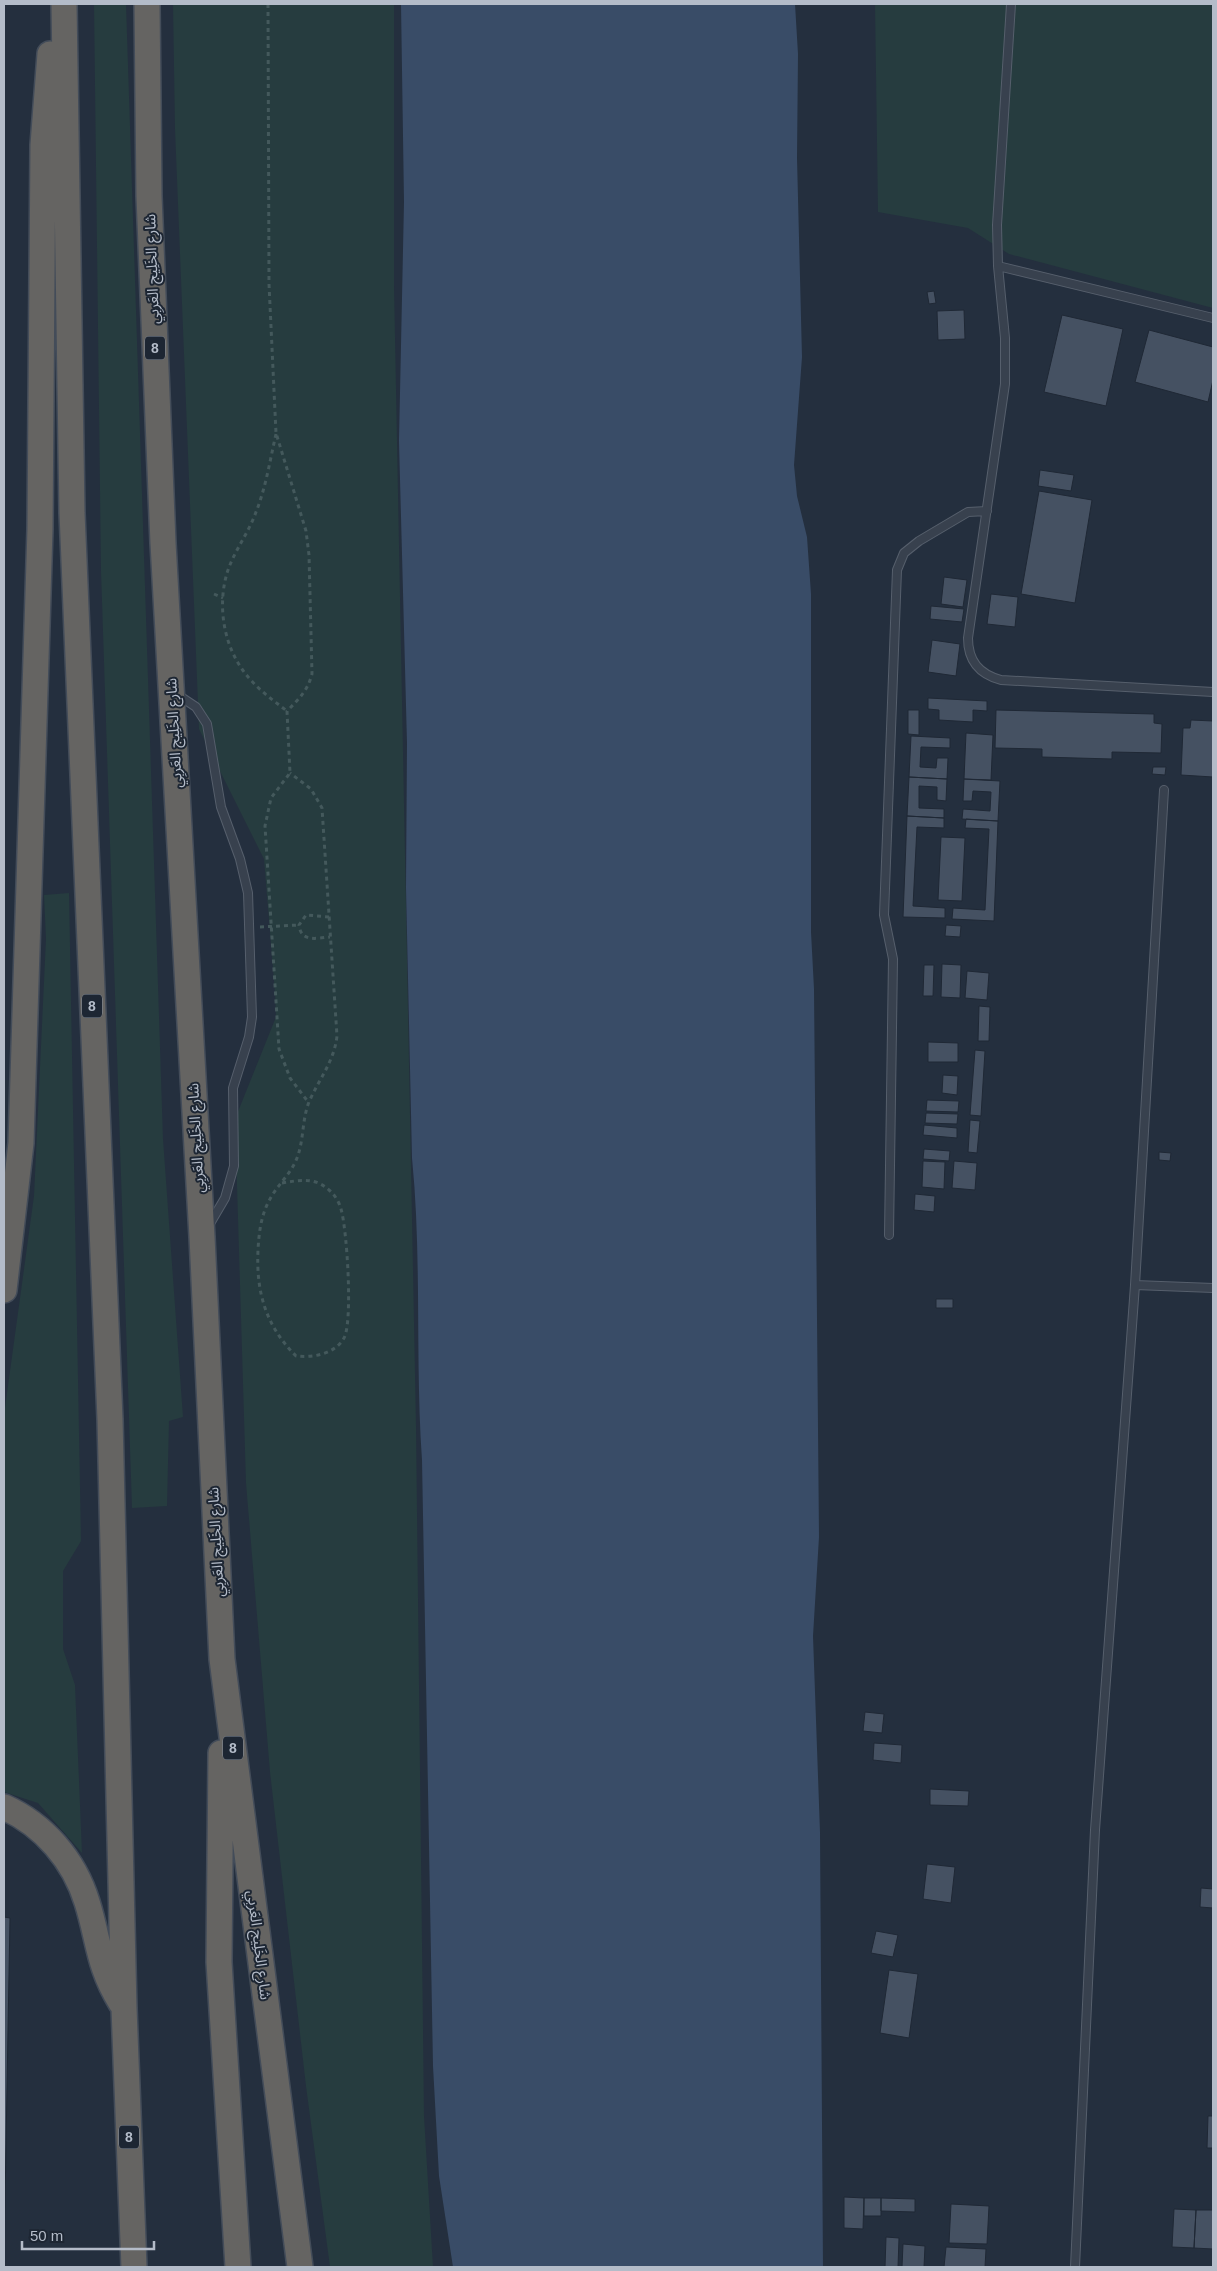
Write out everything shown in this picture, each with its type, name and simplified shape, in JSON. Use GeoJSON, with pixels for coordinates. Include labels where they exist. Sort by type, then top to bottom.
{"type":"FeatureCollection","features":[{"type":"Feature","properties":{"kind":"highway"},"geometry":{"type":"LineString","coordinates":[[4,1290],[21,1143],[40,529],[43,145],[53,4]]}},
{"type":"Feature","properties":{"kind":"highway","name":"8"},"geometry":{"type":"LineString","coordinates":[[64,4],[72,513],[110,1419],[124,2008],[134,2267]]}},
{"type":"Feature","properties":{"kind":"highway","name":"شارع الخَلِيج العَربِي"},"geometry":{"type":"LineString","coordinates":[[147,4],[149,196],[163,543],[202,1237],[222,1659],[300,2267]]}},
{"type":"Feature","properties":{"kind":"highway"},"geometry":{"type":"LineString","coordinates":[[222,1659],[219,1962],[238,2267]]}},
{"type":"Feature","properties":{"kind":"highway"},"geometry":{"type":"LineString","coordinates":[[4,1807],[38,1828],[52,1840],[74,1870],[88,1904],[102,1963],[124,2008]]}},
{"type":"Feature","properties":{"kind":"lane"},"geometry":{"type":"LineString","coordinates":[[1011,4],[996,225],[1005,338],[1005,376],[968,638],[971,658],[982,673],[1001,680],[1213,692]]}},
{"type":"Feature","properties":{"kind":"lane"},"geometry":{"type":"LineString","coordinates":[[998,266],[1213,318]]}},
{"type":"Feature","properties":{"kind":"lane"},"geometry":{"type":"LineString","coordinates":[[889,1235],[893,959],[884,915],[897,570],[904,553],[919,541],[968,512],[987,511]]}},
{"type":"Feature","properties":{"kind":"lane"},"geometry":{"type":"LineString","coordinates":[[171,691],[196,707],[210,733],[221,807],[246,882],[249,927],[252,1016],[249,1037],[233,1088],[234,1166],[218,1212],[202,1237]]}},
{"type":"Feature","properties":{"kind":"lane"},"geometry":{"type":"LineString","coordinates":[[1075,2267],[1095,1830],[1135,1285],[1164,790]]}},
{"type":"Feature","properties":{"kind":"lane"},"geometry":{"type":"LineString","coordinates":[[1135,1285],[1213,1288]]}},
{"type":"Feature","properties":{"kind":"path"},"geometry":{"type":"LineString","coordinates":[[268,4],[269,284],[276,433],[306,531],[309,554],[312,674],[303,695],[287,710]]}},
{"type":"Feature","properties":{"kind":"path"},"geometry":{"type":"LineString","coordinates":[[276,433],[256,512],[228,570],[223,617],[227,638],[236,660],[249,678],[287,710],[290,773],[271,798],[266,810],[265,826],[279,1049],[288,1073],[309,1103]]}},
{"type":"Feature","properties":{"kind":"path"},"geometry":{"type":"LineString","coordinates":[[214,594],[224,598]]}},
{"type":"Feature","properties":{"kind":"path"},"geometry":{"type":"LineString","coordinates":[[282,1183],[302,1180],[314,1181],[331,1191],[341,1209],[350,1317],[344,1339],[330,1351],[313,1357],[296,1356],[284,1344],[266,1316],[258,1284],[259,1229],[270,1197],[282,1183],[298,1156],[309,1103],[328,1068],[336,1047],[337,1036],[322,808],[311,789],[290,773]]}},
{"type":"Feature","properties":{"kind":"path"},"geometry":{"type":"LineString","coordinates":[[299,926],[306,915],[329,917]]}},
{"type":"Feature","properties":{"kind":"path"},"geometry":{"type":"LineString","coordinates":[[249,927],[299,926]]}},
{"type":"Feature","properties":{"kind":"path"},"geometry":{"type":"LineString","coordinates":[[299,926],[302,934],[309,939],[330,937]]}},
{"type":"Feature","properties":{"kind":"green space"},"geometry":{"type":"Polygon","coordinates":[[[94,4],[126,4],[163,1139],[183,1417],[169,1421],[167,1506],[132,1508],[101,571],[94,4]]]}},
{"type":"Feature","properties":{"kind":"green space"},"geometry":{"type":"Polygon","coordinates":[[[173,4],[394,4],[394,286],[416,1426],[424,2116],[433,2267],[330,2267],[306,2086],[270,1772],[246,1483],[235,1119],[276,1017],[275,993],[264,859],[199,729],[175,129],[173,4]]]}},
{"type":"Feature","properties":{"kind":"green space"},"geometry":{"type":"Polygon","coordinates":[[[875,4],[1213,4],[1213,308],[1009,254],[968,228],[878,212],[875,4]]]}},
{"type":"Feature","properties":{"kind":"green space"},"geometry":{"type":"Polygon","coordinates":[[[69,893],[81,1541],[63,1571],[63,1649],[75,1685],[82,1853],[38,1803],[4,1792],[4,1415],[34,1196],[46,939],[44,895],[69,893]]]}},
{"type":"Feature","properties":{"kind":"water"},"geometry":{"type":"Polygon","coordinates":[[[401,4],[795,4],[798,54],[797,158],[802,357],[794,465],[797,496],[807,537],[811,594],[811,932],[814,989],[819,1537],[813,1636],[820,1832],[823,2267],[453,2267],[439,2176],[433,2066],[418,1271],[412,1158],[406,888],[407,743],[399,441],[404,202],[401,4]]]}},
{"type":"Feature","properties":{"kind":"building"},"geometry":{"type":"Polygon","coordinates":[[[934,291],[936,303],[929,304],[927,292],[934,291]]]}},
{"type":"Feature","properties":{"kind":"building"},"geometry":{"type":"Polygon","coordinates":[[[964,310],[965,339],[938,340],[937,311],[964,310]]]}},
{"type":"Feature","properties":{"kind":"building"},"geometry":{"type":"Polygon","coordinates":[[[1062,315],[1123,329],[1106,406],[1044,392],[1062,315]]]}},
{"type":"Feature","properties":{"kind":"building"},"geometry":{"type":"Polygon","coordinates":[[[1149,330],[1213,347],[1213,380],[1208,402],[1135,382],[1149,330]]]}},
{"type":"Feature","properties":{"kind":"building"},"geometry":{"type":"Polygon","coordinates":[[[1040,470],[1074,475],[1071,491],[1038,486],[1040,470]]]}},
{"type":"Feature","properties":{"kind":"building"},"geometry":{"type":"Polygon","coordinates":[[[1039,491],[1092,500],[1075,603],[1021,594],[1039,491]]]}},
{"type":"Feature","properties":{"kind":"building"},"geometry":{"type":"Polygon","coordinates":[[[944,577],[967,580],[963,607],[941,604],[944,577]]]}},
{"type":"Feature","properties":{"kind":"building"},"geometry":{"type":"Polygon","coordinates":[[[991,594],[1018,597],[1015,627],[987,624],[991,594]]]}},
{"type":"Feature","properties":{"kind":"building"},"geometry":{"type":"Polygon","coordinates":[[[931,606],[964,609],[962,622],[930,619],[931,606]]]}},
{"type":"Feature","properties":{"kind":"building"},"geometry":{"type":"Polygon","coordinates":[[[932,640],[960,644],[956,676],[928,672],[932,640]]]}},
{"type":"Feature","properties":{"kind":"building"},"geometry":{"type":"Polygon","coordinates":[[[928,698],[987,701],[987,711],[973,710],[973,722],[939,720],[939,710],[928,709],[928,698]]]}},
{"type":"Feature","properties":{"kind":"building"},"geometry":{"type":"Polygon","coordinates":[[[908,710],[919,710],[919,735],[908,734],[908,710]]]}},
{"type":"Feature","properties":{"kind":"building"},"geometry":{"type":"Polygon","coordinates":[[[996,710],[1154,714],[1154,723],[1162,724],[1161,753],[1112,752],[1112,759],[1042,757],[1042,749],[995,748],[996,710]]]}},
{"type":"Feature","properties":{"kind":"building"},"geometry":{"type":"Polygon","coordinates":[[[1191,720],[1213,721],[1213,777],[1181,775],[1183,728],[1190,728],[1191,720]]]}},
{"type":"Feature","properties":{"kind":"building"},"geometry":{"type":"Polygon","coordinates":[[[966,733],[993,735],[991,780],[964,779],[966,733]]]}},
{"type":"Feature","properties":{"kind":"building"},"geometry":{"type":"Polygon","coordinates":[[[911,736],[950,738],[950,748],[921,747],[920,767],[936,768],[937,758],[948,758],[947,779],[909,777],[911,736]]]}},
{"type":"Feature","properties":{"kind":"building"},"geometry":{"type":"Polygon","coordinates":[[[1153,767],[1166,767],[1165,775],[1152,774],[1153,767]]]}},
{"type":"Feature","properties":{"kind":"building"},"geometry":{"type":"Polygon","coordinates":[[[909,777],[947,779],[946,801],[937,800],[937,787],[919,786],[919,808],[944,809],[944,818],[907,816],[909,777]]]}},
{"type":"Feature","properties":{"kind":"building"},"geometry":{"type":"Polygon","coordinates":[[[964,779],[1000,781],[998,821],[962,819],[963,809],[990,811],[991,792],[973,791],[972,801],[963,801],[964,779]]]}},
{"type":"Feature","properties":{"kind":"building"},"geometry":{"type":"Polygon","coordinates":[[[907,816],[944,818],[944,828],[917,827],[913,906],[945,908],[945,918],[903,917],[907,816]]]}},
{"type":"Feature","properties":{"kind":"building"},"geometry":{"type":"Polygon","coordinates":[[[966,819],[998,821],[994,921],[952,919],[953,908],[985,910],[989,829],[965,828],[966,819]]]}},
{"type":"Feature","properties":{"kind":"building"},"geometry":{"type":"Polygon","coordinates":[[[941,837],[965,838],[962,901],[938,900],[941,837]]]}},
{"type":"Feature","properties":{"kind":"building"},"geometry":{"type":"Polygon","coordinates":[[[946,925],[961,926],[960,937],[945,936],[946,925]]]}},
{"type":"Feature","properties":{"kind":"building"},"geometry":{"type":"Polygon","coordinates":[[[942,964],[961,965],[960,998],[941,997],[942,964]]]}},
{"type":"Feature","properties":{"kind":"building"},"geometry":{"type":"Polygon","coordinates":[[[924,965],[934,965],[933,996],[923,996],[924,965]]]}},
{"type":"Feature","properties":{"kind":"building"},"geometry":{"type":"Polygon","coordinates":[[[967,971],[989,973],[987,1000],[965,998],[967,971]]]}},
{"type":"Feature","properties":{"kind":"building"},"geometry":{"type":"Polygon","coordinates":[[[979,1006],[990,1007],[989,1041],[978,1041],[979,1006]]]}},
{"type":"Feature","properties":{"kind":"building"},"geometry":{"type":"Polygon","coordinates":[[[928,1042],[958,1043],[958,1062],[928,1062],[928,1042]]]}},
{"type":"Feature","properties":{"kind":"building"},"geometry":{"type":"Polygon","coordinates":[[[975,1050],[985,1051],[981,1116],[970,1115],[975,1050]]]}},
{"type":"Feature","properties":{"kind":"building"},"geometry":{"type":"Polygon","coordinates":[[[943,1075],[958,1076],[957,1095],[942,1093],[943,1075]]]}},
{"type":"Feature","properties":{"kind":"building"},"geometry":{"type":"Polygon","coordinates":[[[927,1100],[959,1101],[958,1112],[926,1111],[927,1100]]]}},
{"type":"Feature","properties":{"kind":"building"},"geometry":{"type":"Polygon","coordinates":[[[926,1113],[958,1114],[957,1124],[925,1123],[926,1113]]]}},
{"type":"Feature","properties":{"kind":"building"},"geometry":{"type":"Polygon","coordinates":[[[970,1120],[980,1121],[977,1153],[968,1152],[970,1120]]]}},
{"type":"Feature","properties":{"kind":"building"},"geometry":{"type":"Polygon","coordinates":[[[924,1125],[957,1128],[957,1138],[923,1135],[924,1125]]]}},
{"type":"Feature","properties":{"kind":"building"},"geometry":{"type":"Polygon","coordinates":[[[924,1149],[950,1151],[949,1161],[923,1159],[924,1149]]]}},
{"type":"Feature","properties":{"kind":"building"},"geometry":{"type":"Polygon","coordinates":[[[1159,1152],[1171,1153],[1170,1161],[1159,1160],[1159,1152]]]}},
{"type":"Feature","properties":{"kind":"building"},"geometry":{"type":"Polygon","coordinates":[[[923,1161],[945,1162],[944,1189],[922,1187],[923,1161]]]}},
{"type":"Feature","properties":{"kind":"building"},"geometry":{"type":"Polygon","coordinates":[[[954,1161],[977,1163],[975,1190],[952,1188],[954,1161]]]}},
{"type":"Feature","properties":{"kind":"building"},"geometry":{"type":"Polygon","coordinates":[[[915,1194],[935,1196],[934,1212],[914,1210],[915,1194]]]}},
{"type":"Feature","properties":{"kind":"building"},"geometry":{"type":"Polygon","coordinates":[[[936,1299],[953,1299],[953,1308],[936,1308],[936,1299]]]}},
{"type":"Feature","properties":{"kind":"building"},"geometry":{"type":"Polygon","coordinates":[[[865,1712],[884,1714],[882,1733],[863,1731],[865,1712]]]}},
{"type":"Feature","properties":{"kind":"building"},"geometry":{"type":"Polygon","coordinates":[[[874,1743],[902,1745],[901,1763],[873,1760],[874,1743]]]}},
{"type":"Feature","properties":{"kind":"building"},"geometry":{"type":"Polygon","coordinates":[[[930,1789],[969,1791],[968,1806],[930,1805],[930,1789]]]}},
{"type":"Feature","properties":{"kind":"building"},"geometry":{"type":"Polygon","coordinates":[[[927,1864],[955,1867],[951,1903],[923,1899],[927,1864]]]}},
{"type":"Feature","properties":{"kind":"building"},"geometry":{"type":"Polygon","coordinates":[[[1201,1888],[1213,1889],[1213,1908],[1200,1907],[1201,1888]]]}},
{"type":"Feature","properties":{"kind":"building"},"geometry":{"type":"Polygon","coordinates":[[[4,1917],[10,1918],[4,2258],[4,1917]]]}},
{"type":"Feature","properties":{"kind":"building"},"geometry":{"type":"Polygon","coordinates":[[[876,1931],[898,1935],[893,1957],[871,1953],[876,1931]]]}},
{"type":"Feature","properties":{"kind":"building"},"geometry":{"type":"Polygon","coordinates":[[[889,1970],[918,1974],[909,2038],[880,2033],[889,1970]]]}},
{"type":"Feature","properties":{"kind":"building"},"geometry":{"type":"Polygon","coordinates":[[[1208,2116],[1213,2116],[1213,2148],[1207,2148],[1208,2116]]]}},
{"type":"Feature","properties":{"kind":"building"},"geometry":{"type":"Polygon","coordinates":[[[844,2197],[864,2198],[863,2229],[844,2228],[844,2197]]]}},
{"type":"Feature","properties":{"kind":"building"},"geometry":{"type":"Polygon","coordinates":[[[864,2198],[881,2198],[881,2216],[864,2216],[864,2198]]]}},
{"type":"Feature","properties":{"kind":"building"},"geometry":{"type":"Polygon","coordinates":[[[881,2198],[915,2199],[915,2212],[881,2211],[881,2198]]]}},
{"type":"Feature","properties":{"kind":"building"},"geometry":{"type":"Polygon","coordinates":[[[951,2204],[989,2206],[987,2244],[949,2243],[951,2204]]]}},
{"type":"Feature","properties":{"kind":"building"},"geometry":{"type":"Polygon","coordinates":[[[1174,2209],[1196,2210],[1194,2248],[1172,2247],[1174,2209]]]}},
{"type":"Feature","properties":{"kind":"building"},"geometry":{"type":"Polygon","coordinates":[[[1196,2210],[1213,2210],[1213,2249],[1194,2248],[1196,2210]]]}},
{"type":"Feature","properties":{"kind":"building"},"geometry":{"type":"Polygon","coordinates":[[[886,2237],[899,2238],[898,2267],[885,2267],[886,2237]]]}},
{"type":"Feature","properties":{"kind":"building"},"geometry":{"type":"Polygon","coordinates":[[[903,2244],[925,2246],[924,2267],[902,2267],[903,2244]]]}},
{"type":"Feature","properties":{"kind":"building"},"geometry":{"type":"Polygon","coordinates":[[[946,2247],[986,2249],[985,2267],[944,2267],[946,2247]]]}}]}
